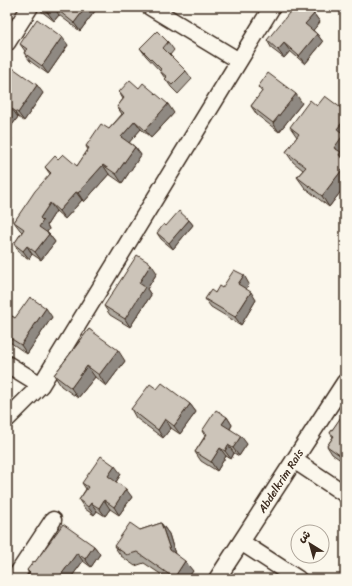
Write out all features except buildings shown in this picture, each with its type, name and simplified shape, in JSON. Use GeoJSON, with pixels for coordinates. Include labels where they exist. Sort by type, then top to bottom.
{"type":"FeatureCollection","features":[{"type":"Feature","properties":{"kind":"street"},"geometry":{"type":"LineString","coordinates":[[7,43],[30,7]]}},
{"type":"Feature","properties":{"kind":"street"},"geometry":{"type":"LineString","coordinates":[[150,7],[239,62]]}},
{"type":"Feature","properties":{"kind":"street"},"geometry":{"type":"LineString","coordinates":[[7,419],[41,385],[272,7]]}},
{"type":"Feature","properties":{"kind":"street"},"geometry":{"type":"LineString","coordinates":[[7,364],[41,385]]}},
{"type":"Feature","properties":{"kind":"street","name":"Abdelkrim Rais"},"geometry":{"type":"LineString","coordinates":[[216,579],[345,382]]}},
{"type":"Feature","properties":{"kind":"street"},"geometry":{"type":"LineString","coordinates":[[294,460],[345,494]]}},
{"type":"Feature","properties":{"kind":"street"},"geometry":{"type":"LineString","coordinates":[[14,579],[53,520]]}},
{"type":"Feature","properties":{"kind":"street"},"geometry":{"type":"LineString","coordinates":[[241,542],[298,579]]}}]}
